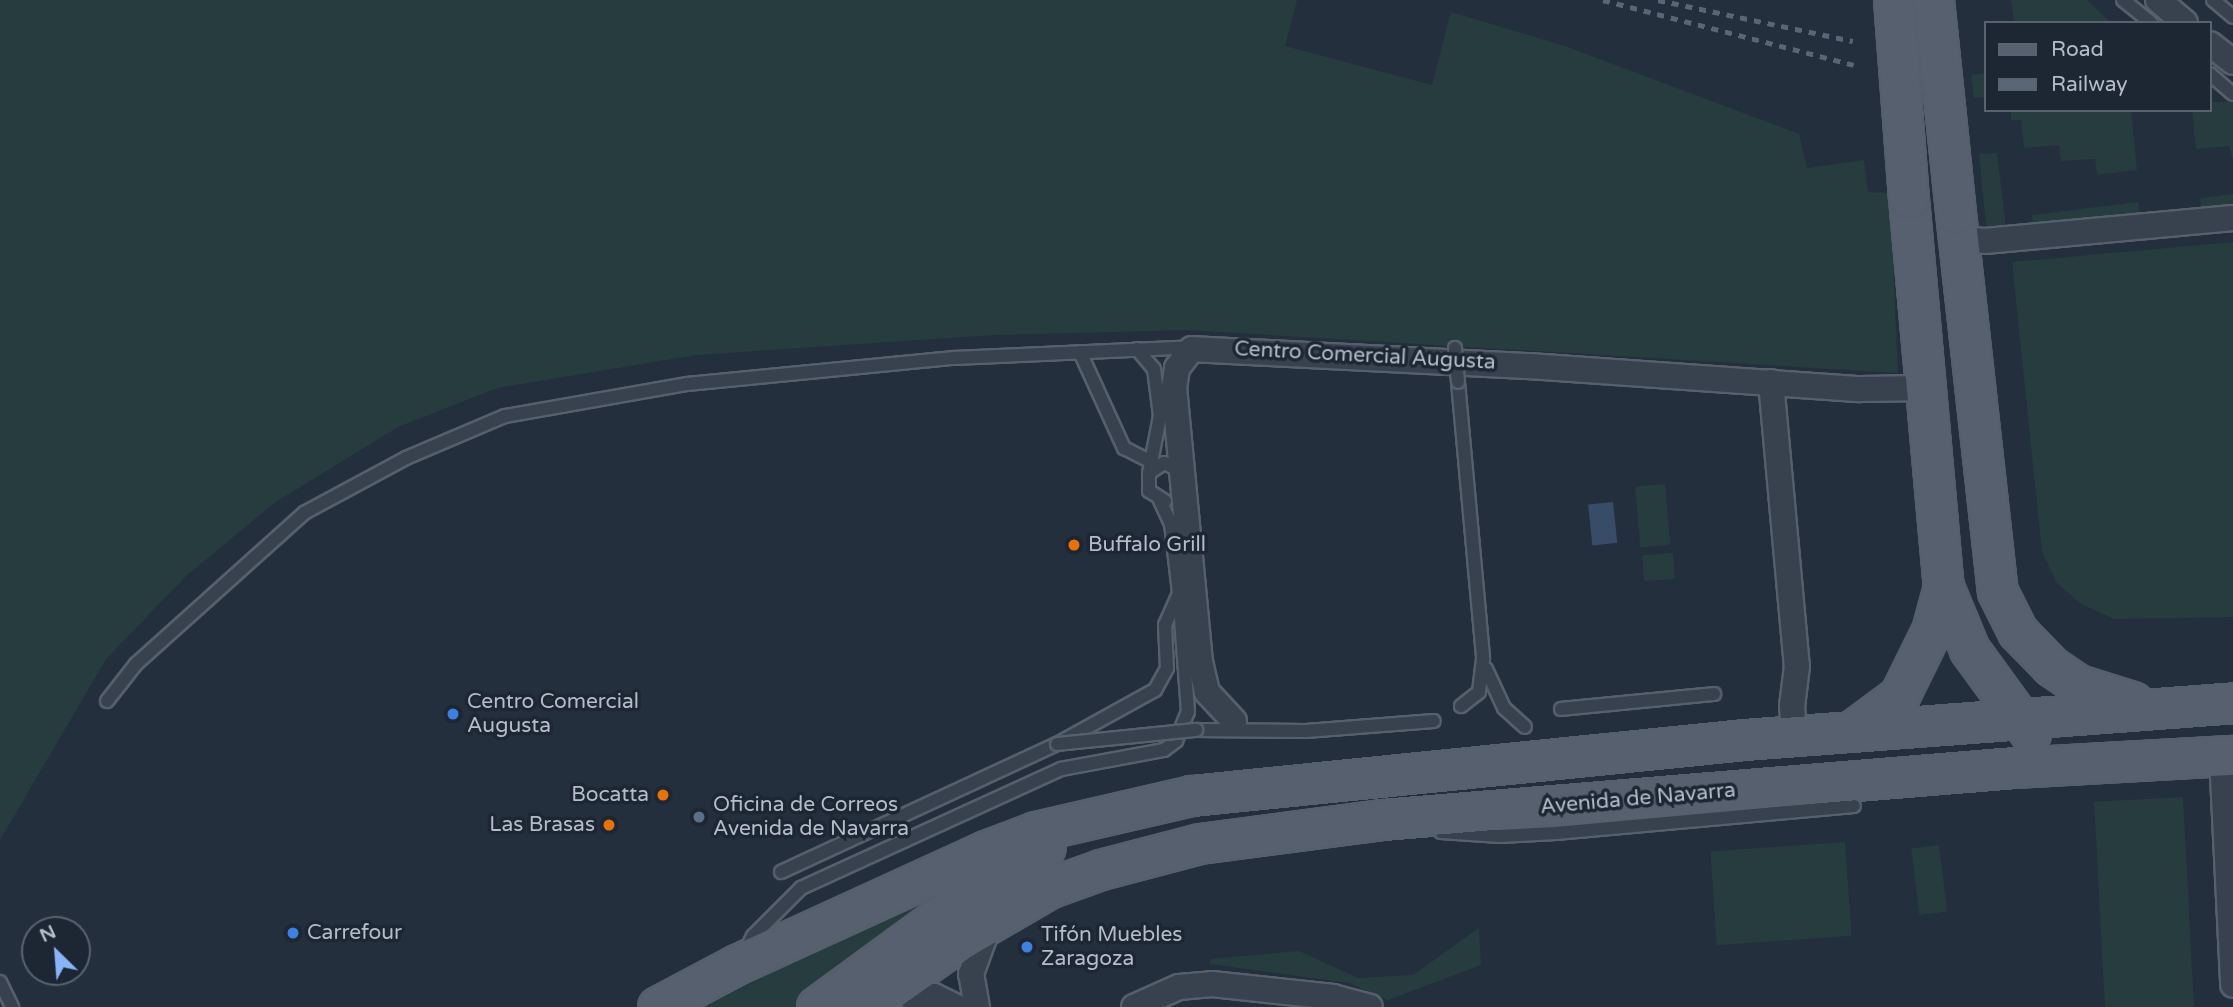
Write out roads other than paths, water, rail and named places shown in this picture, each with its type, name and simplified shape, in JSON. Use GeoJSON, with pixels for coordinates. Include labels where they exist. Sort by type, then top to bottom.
{"type":"FeatureCollection","features":[{"type":"Feature","properties":{"kind":"main road"},"geometry":{"type":"LineString","coordinates":[[1894,0],[1905,148],[1937,213],[1969,351],[1993,570],[2008,616],[2033,650],[2079,685],[2163,708]]}},
{"type":"Feature","properties":{"kind":"main road"},"geometry":{"type":"LineString","coordinates":[[1934,0],[1937,213],[1924,388],[1944,587],[1970,650],[2019,719],[2057,765]]}},
{"type":"Feature","properties":{"kind":"main road"},"geometry":{"type":"LineString","coordinates":[[1924,388],[1955,372],[1969,351]]}},
{"type":"Feature","properties":{"kind":"main road"},"geometry":{"type":"LineString","coordinates":[[1854,730],[1900,696],[1932,631],[1944,587]]}},
{"type":"Feature","properties":{"kind":"main road"},"geometry":{"type":"LineString","coordinates":[[1959,772],[2019,719],[2032,684],[2033,650]]}},
{"type":"Feature","properties":{"kind":"main road"},"geometry":{"type":"LineString","coordinates":[[658,1007],[737,965],[986,851],[1036,832],[1227,791],[1854,730],[2233,704]]}},
{"type":"Feature","properties":{"kind":"main road","name":"Avenida de Navarra"},"geometry":{"type":"LineString","coordinates":[[1051,888],[1101,870],[1200,844],[1382,820],[1959,772],[2228,756]]}},
{"type":"Feature","properties":{"kind":"main road"},"geometry":{"type":"LineString","coordinates":[[817,1007],[992,879],[1086,822]]}},
{"type":"Feature","properties":{"kind":"main road"},"geometry":{"type":"LineString","coordinates":[[905,1002],[1051,888]]}},
{"type":"Feature","properties":{"kind":"main road"},"geometry":{"type":"LineString","coordinates":[[867,1007],[962,939],[1051,888]]}},
{"type":"Feature","properties":{"kind":"street"},"geometry":{"type":"LineString","coordinates":[[2158,0],[2183,21]]}},
{"type":"Feature","properties":{"kind":"street"},"geometry":{"type":"LineString","coordinates":[[2212,46],[2233,62]]}},
{"type":"Feature","properties":{"kind":"street"},"geometry":{"type":"LineString","coordinates":[[1937,213],[1984,241],[2233,218]]}},
{"type":"Feature","properties":{"kind":"street"},"geometry":{"type":"LineString","coordinates":[[1201,346],[1185,355],[1175,378],[1163,477],[1202,679],[1215,705],[1234,720]]}},
{"type":"Feature","properties":{"kind":"street","name":"Centro Comercial Augusta"},"geometry":{"type":"LineString","coordinates":[[1201,346],[1860,390],[1924,388]]}},
{"type":"Feature","properties":{"kind":"street"},"geometry":{"type":"LineString","coordinates":[[1771,382],[1797,666],[1792,705],[1794,736]]}},
{"type":"Feature","properties":{"kind":"street"},"geometry":{"type":"LineString","coordinates":[[2228,756],[2233,985]]}},
{"type":"Feature","properties":{"kind":"street"},"geometry":{"type":"LineString","coordinates":[[977,1007],[971,974],[984,939]]}},
{"type":"Feature","properties":{"kind":"street"},"geometry":{"type":"LineString","coordinates":[[1134,1007],[1179,987],[1212,984],[1333,997],[1370,1007]]}},
{"type":"Feature","properties":{"kind":"street"},"geometry":{"type":"LineString","coordinates":[[905,1002],[934,996],[957,1007]]}},
{"type":"Feature","properties":{"kind":"lane"},"geometry":{"type":"LineString","coordinates":[[2123,0],[2149,21]]}},
{"type":"Feature","properties":{"kind":"lane"},"geometry":{"type":"LineString","coordinates":[[2213,0],[2233,17]]}},
{"type":"Feature","properties":{"kind":"lane"},"geometry":{"type":"LineString","coordinates":[[2212,76],[2233,94]]}},
{"type":"Feature","properties":{"kind":"lane"},"geometry":{"type":"LineString","coordinates":[[107,701],[136,663],[304,513],[405,458],[505,416],[687,384],[954,358],[1201,346]]}},
{"type":"Feature","properties":{"kind":"lane"},"geometry":{"type":"LineString","coordinates":[[1455,348],[1483,659],[1479,692],[1461,706]]}},
{"type":"Feature","properties":{"kind":"lane"},"geometry":{"type":"LineString","coordinates":[[737,965],[753,936],[801,888],[1061,769],[1164,750],[1176,741],[1188,712],[1179,593],[1163,477],[1154,369],[1137,349]]}},
{"type":"Feature","properties":{"kind":"lane"},"geometry":{"type":"LineString","coordinates":[[1080,352],[1124,449],[1163,477]]}},
{"type":"Feature","properties":{"kind":"lane"},"geometry":{"type":"LineString","coordinates":[[781,872],[1057,744],[1161,684],[1167,667],[1165,625],[1179,593]]}},
{"type":"Feature","properties":{"kind":"lane"},"geometry":{"type":"LineString","coordinates":[[1483,659],[1497,696],[1525,727]]}},
{"type":"Feature","properties":{"kind":"lane"},"geometry":{"type":"LineString","coordinates":[[1561,709],[1714,694]]}},
{"type":"Feature","properties":{"kind":"lane"},"geometry":{"type":"LineString","coordinates":[[1196,730],[1234,720]]}},
{"type":"Feature","properties":{"kind":"lane"},"geometry":{"type":"LineString","coordinates":[[1057,744],[1196,730],[1306,731],[1434,721]]}},
{"type":"Feature","properties":{"kind":"lane"},"geometry":{"type":"LineString","coordinates":[[1382,820],[1431,831],[1500,836],[1854,806]]}},
{"type":"Feature","properties":{"kind":"lane"},"geometry":{"type":"LineString","coordinates":[[0,982],[12,1007]]}},
{"type":"Feature","properties":{"kind":"water"},"geometry":{"type":"Polygon","coordinates":[[[1613,502],[1617,543],[1592,545],[1588,505],[1613,502]]]}},
{"type":"Feature","properties":{"kind":"railway"},"geometry":{"type":"LineString","coordinates":[[1603,0],[1854,65]]}},
{"type":"Feature","properties":{"kind":"railway"},"geometry":{"type":"LineString","coordinates":[[1658,0],[1853,41]]}},
{"type":"Feature","properties":{"kind":"place","name":"Buffalo Grill"},"geometry":{"type":"Point","coordinates":[1074,545]}},
{"type":"Feature","properties":{"kind":"place","name":"Centro Comercial Augusta"},"geometry":{"type":"Point","coordinates":[453,714]}},
{"type":"Feature","properties":{"kind":"place","name":"Bocatta"},"geometry":{"type":"Point","coordinates":[663,795]}},
{"type":"Feature","properties":{"kind":"place","name":"Oficina de Correos Avenida de Navarra"},"geometry":{"type":"Point","coordinates":[699,817]}},
{"type":"Feature","properties":{"kind":"place","name":"Las Brasas"},"geometry":{"type":"Point","coordinates":[609,825]}},
{"type":"Feature","properties":{"kind":"place","name":"Carrefour"},"geometry":{"type":"Point","coordinates":[293,933]}},
{"type":"Feature","properties":{"kind":"place","name":"Tifón Muebles Zaragoza"},"geometry":{"type":"Point","coordinates":[1027,947]}}]}
